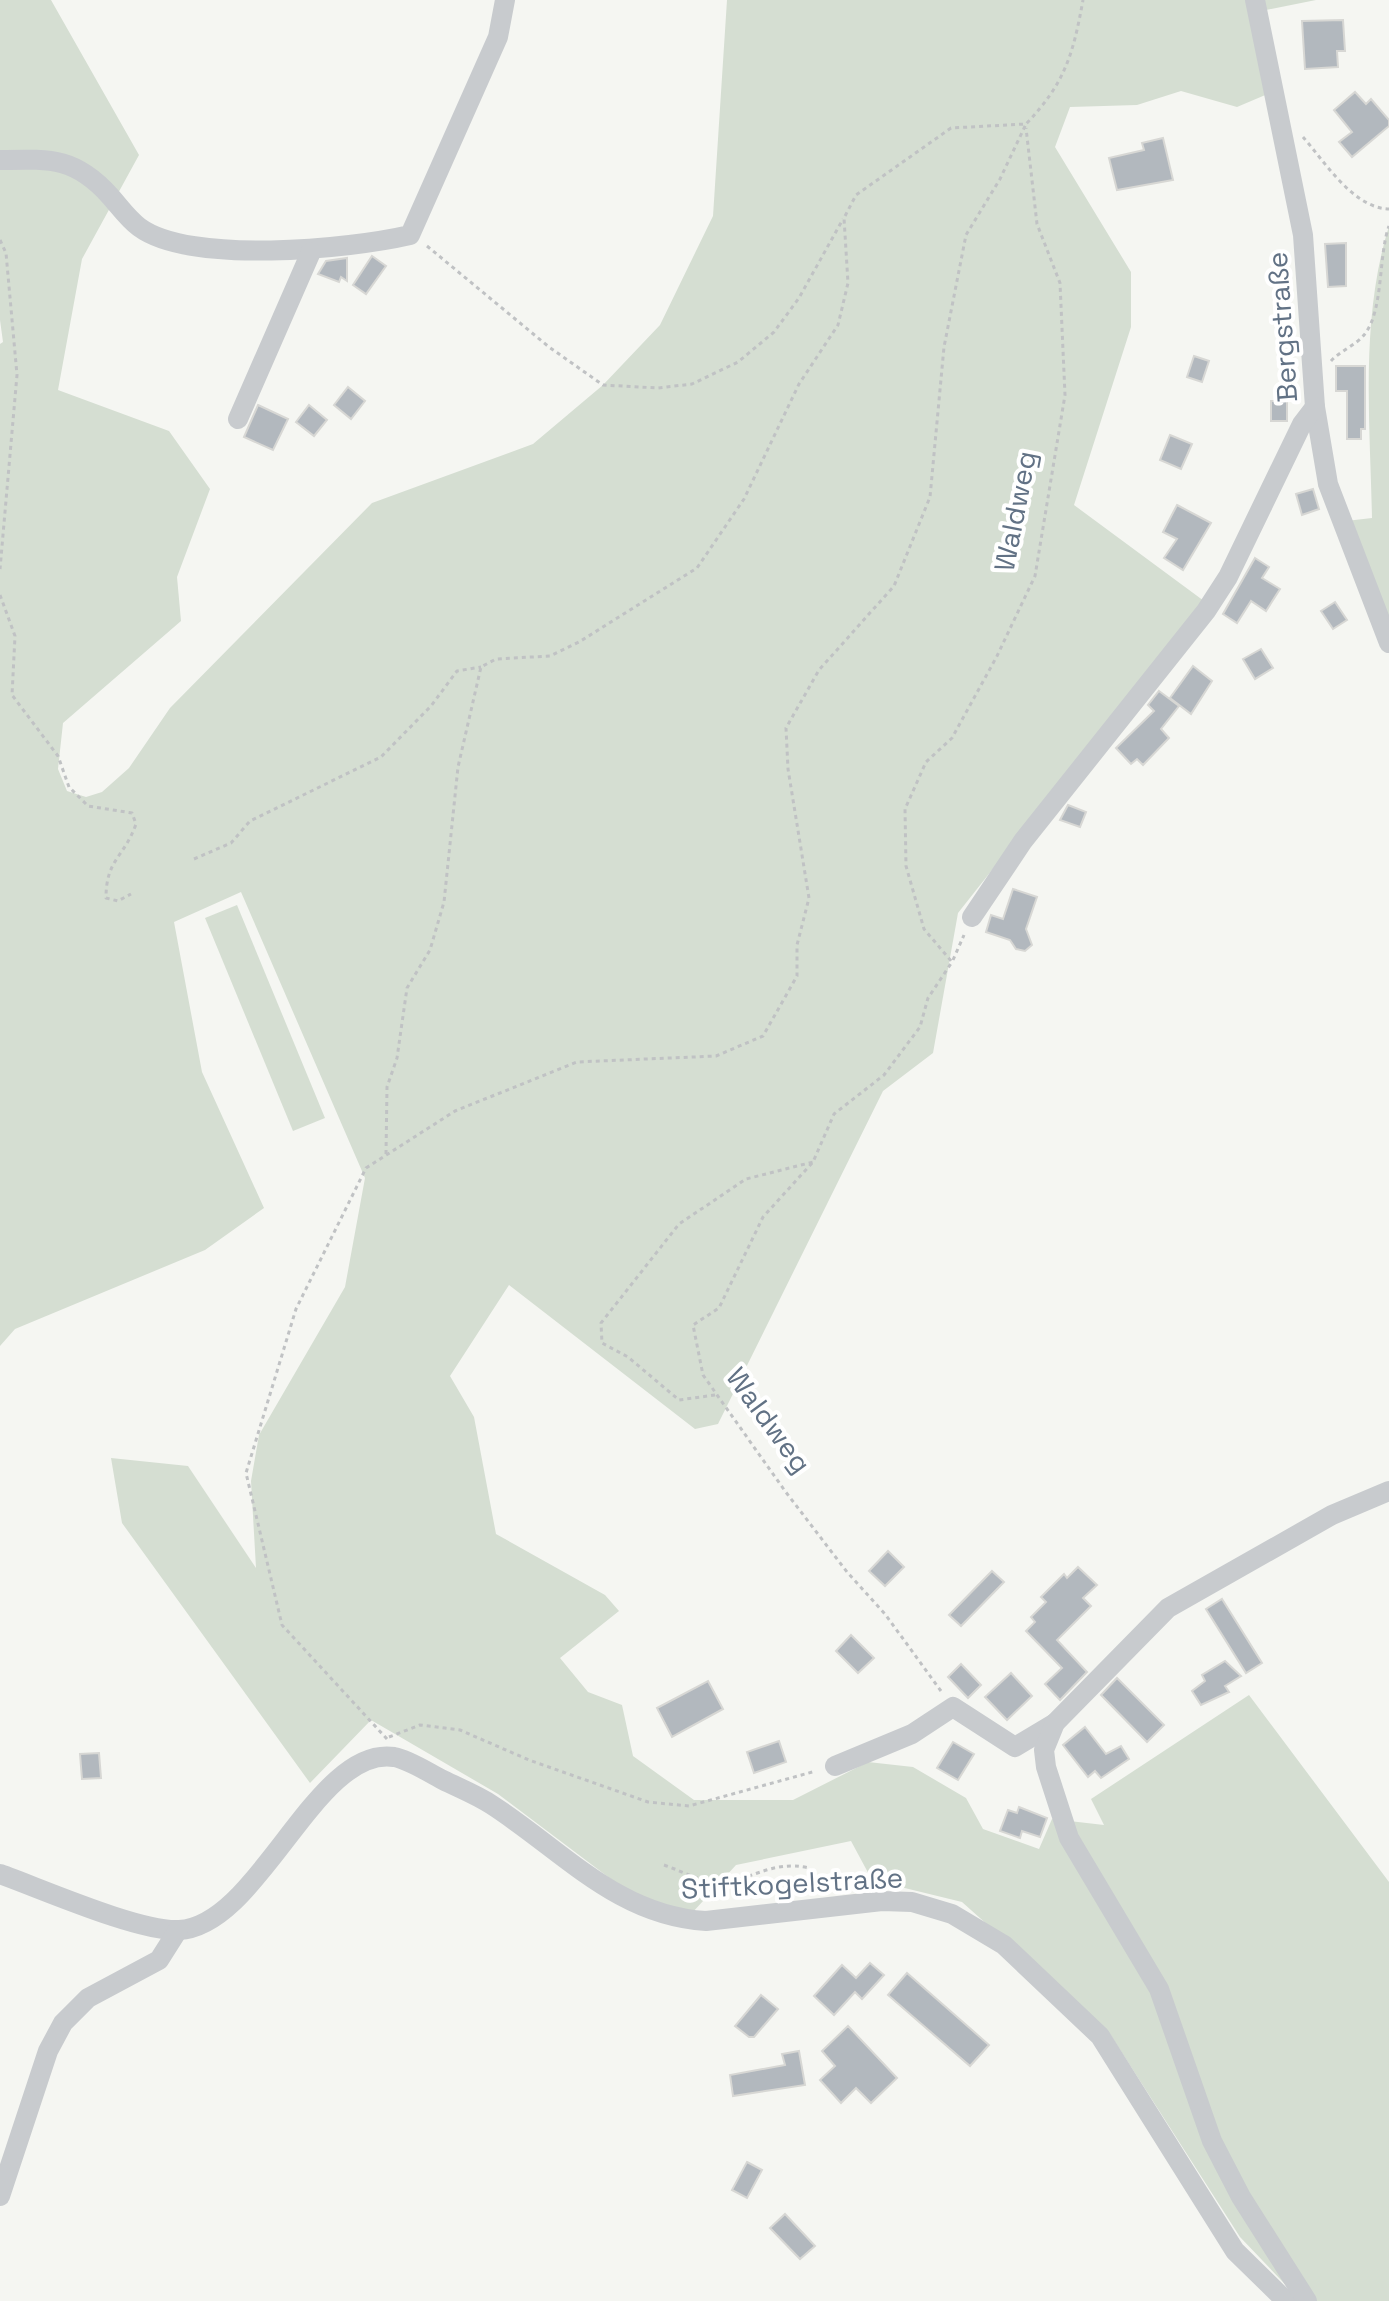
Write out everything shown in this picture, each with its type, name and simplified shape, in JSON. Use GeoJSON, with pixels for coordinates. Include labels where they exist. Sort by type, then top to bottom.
{"type":"FeatureCollection","features":[{"type":"Feature","properties":{"kind":"street"},"geometry":{"type":"LineString","coordinates":[[0,160],[60,160],[86,171],[140,228],[181,245],[311,252],[365,246],[410,235],[428,201],[498,37],[505,0]]}},
{"type":"Feature","properties":{"kind":"street","name":"Bergstraße"},"geometry":{"type":"LineString","coordinates":[[1255,0],[1303,235],[1316,376],[1315,407],[1328,484],[1389,643]]}},
{"type":"Feature","properties":{"kind":"street"},"geometry":{"type":"LineString","coordinates":[[238,419],[311,252]]}},
{"type":"Feature","properties":{"kind":"street"},"geometry":{"type":"LineString","coordinates":[[972,917],[1023,841],[1206,611],[1228,577],[1302,424],[1315,407]]}},
{"type":"Feature","properties":{"kind":"street"},"geometry":{"type":"LineString","coordinates":[[1015,1747],[1055,1723],[1168,1608],[1332,1515],[1389,1491]]}},
{"type":"Feature","properties":{"kind":"street"},"geometry":{"type":"LineString","coordinates":[[835,1766],[912,1734],[953,1707],[1046,1767]]}},
{"type":"Feature","properties":{"kind":"street"},"geometry":{"type":"LineString","coordinates":[[1055,1723],[1044,1750],[1046,1767],[1069,1838],[1159,1989],[1212,2141],[1241,2197],[1307,2301]]}},
{"type":"Feature","properties":{"kind":"street"},"geometry":{"type":"LineString","coordinates":[[0,1874],[145,1925],[178,1930],[196,1926],[239,1895],[332,1785],[349,1771],[379,1758],[395,1757]]}},
{"type":"Feature","properties":{"kind":"street","name":"Stiftkogelstraße"},"geometry":{"type":"LineString","coordinates":[[395,1757],[490,1803],[615,1894],[647,1911],[677,1919],[706,1921],[882,1901],[912,1902],[952,1914],[1004,1945],[1100,2036],[1235,2251],[1286,2301]]}},
{"type":"Feature","properties":{"kind":"street"},"geometry":{"type":"LineString","coordinates":[[0,2196],[48,2051],[63,2023],[88,1998],[159,1960],[178,1930]]}},
{"type":"Feature","properties":{"kind":"path"},"geometry":{"type":"LineString","coordinates":[[395,1757],[386,1738],[282,1625],[246,1473],[296,1309],[366,1168],[455,1111],[577,1062],[716,1056],[763,1036],[797,976],[797,945],[809,898],[788,769],[786,728],[819,670],[894,586],[930,497],[944,347],[966,235],[1000,179],[1026,124],[1054,94],[1074,53],[1083,0]]}},
{"type":"Feature","properties":{"kind":"path"},"geometry":{"type":"LineString","coordinates":[[410,235],[455,268],[549,347],[603,385],[658,388],[692,384],[738,362],[774,332],[799,298],[856,195],[951,128],[1026,124]]}},
{"type":"Feature","properties":{"kind":"path","name":"Waldweg"},"geometry":{"type":"LineString","coordinates":[[952,962],[924,929],[906,866],[905,809],[926,762],[952,738],[960,724],[1035,576],[1065,395],[1060,283],[1037,224],[1026,124]]}},
{"type":"Feature","properties":{"kind":"path"},"geometry":{"type":"LineString","coordinates":[[1299,131],[1356,196],[1375,208],[1389,209]]}},
{"type":"Feature","properties":{"kind":"path"},"geometry":{"type":"LineString","coordinates":[[194,859],[231,843],[250,821],[381,757],[431,706],[457,671],[481,667],[496,659],[550,656],[579,642],[697,568],[744,499],[799,384],[838,325],[848,283],[844,218]]}},
{"type":"Feature","properties":{"kind":"path"},"geometry":{"type":"LineString","coordinates":[[1316,376],[1343,348],[1364,335],[1373,315],[1381,250],[1389,226]]}},
{"type":"Feature","properties":{"kind":"path"},"geometry":{"type":"LineString","coordinates":[[0,240],[6,253],[17,375],[0,569]]}},
{"type":"Feature","properties":{"kind":"path"},"geometry":{"type":"LineString","coordinates":[[0,595],[15,636],[12,695],[58,756],[69,787],[88,806],[132,813],[136,824],[130,842],[106,873],[106,898],[118,901],[131,894]]}},
{"type":"Feature","properties":{"kind":"path"},"geometry":{"type":"LineString","coordinates":[[386,1154],[387,1087],[397,1058],[407,988],[430,950],[444,902],[458,767],[481,667]]}},
{"type":"Feature","properties":{"kind":"path","name":"Waldweg"},"geometry":{"type":"LineString","coordinates":[[953,1707],[885,1614],[847,1572],[785,1491],[703,1375],[693,1325],[719,1308],[763,1217],[813,1162],[834,1114],[884,1075],[920,1027],[928,998],[952,962],[972,917]]}},
{"type":"Feature","properties":{"kind":"path"},"geometry":{"type":"LineString","coordinates":[[717,1395],[679,1400],[628,1357],[602,1343],[601,1323],[679,1224],[746,1179],[813,1162]]}},
{"type":"Feature","properties":{"kind":"path"},"geometry":{"type":"LineString","coordinates":[[386,1738],[420,1725],[460,1730],[529,1760],[648,1802],[689,1806],[835,1766]]}},
{"type":"Feature","properties":{"kind":"path"},"geometry":{"type":"LineString","coordinates":[[664,1865],[698,1879],[721,1883],[769,1867],[809,1868],[818,1883],[815,1910]]}},
{"type":"Feature","properties":{"kind":"shaded area"},"geometry":{"type":"Polygon","coordinates":[[[0,0],[51,0],[139,155],[82,259],[58,390],[169,431],[210,489],[177,577],[181,621],[63,723],[58,769],[67,791],[86,797],[102,792],[129,768],[170,708],[372,503],[533,444],[603,385],[660,325],[713,216],[727,0],[1316,0],[1251,13],[1270,93],[1237,107],[1181,91],[1137,105],[1070,107],[1055,147],[1131,272],[1131,327],[1074,505],[1204,601],[958,913],[933,1053],[883,1091],[718,1424],[695,1429],[509,1285],[450,1376],[474,1417],[496,1534],[605,1595],[619,1611],[560,1658],[588,1692],[622,1705],[633,1756],[694,1800],[793,1800],[868,1762],[913,1767],[966,1798],[983,1829],[1039,1849],[1052,1819],[1104,1825],[1091,1799],[1249,1695],[1389,1882],[1389,2301],[1301,2301],[1240,2237],[1110,2034],[962,1902],[872,1880],[851,1841],[736,1865],[692,1913],[628,1892],[498,1794],[371,1720],[310,1783],[122,1523],[111,1458],[188,1466],[256,1568],[251,1481],[259,1435],[345,1287],[365,1178],[241,892],[174,922],[202,1072],[264,1208],[205,1250],[15,1329],[0,1346],[0,344],[3,342],[0,320],[0,0]]]}},
{"type":"Feature","properties":{"kind":"shaded area"},"geometry":{"type":"Polygon","coordinates":[[[1389,226],[1389,630],[1346,521],[1372,518],[1370,334],[1380,261],[1389,226]]]}},
{"type":"Feature","properties":{"kind":"shaded area"},"geometry":{"type":"Polygon","coordinates":[[[237,905],[325,1118],[293,1131],[205,918],[237,905]]]}},
{"type":"Feature","properties":{"kind":"building"},"geometry":{"type":"Polygon","coordinates":[[[1343,20],[1345,51],[1337,51],[1338,67],[1305,69],[1302,21],[1343,20]]]}},
{"type":"Feature","properties":{"kind":"building"},"geometry":{"type":"Polygon","coordinates":[[[1355,92],[1366,104],[1371,99],[1389,120],[1389,126],[1352,157],[1339,142],[1352,132],[1334,110],[1355,92]]]}},
{"type":"Feature","properties":{"kind":"building"},"geometry":{"type":"Polygon","coordinates":[[[1163,138],[1173,180],[1117,190],[1109,158],[1144,150],[1142,143],[1163,138]]]}},
{"type":"Feature","properties":{"kind":"building"},"geometry":{"type":"Polygon","coordinates":[[[1346,243],[1346,286],[1328,287],[1325,244],[1346,243]]]}},
{"type":"Feature","properties":{"kind":"building"},"geometry":{"type":"Polygon","coordinates":[[[372,256],[386,266],[366,294],[353,285],[372,256]]]}},
{"type":"Feature","properties":{"kind":"building"},"geometry":{"type":"Polygon","coordinates":[[[347,258],[347,281],[341,277],[339,282],[318,274],[326,261],[347,258]]]}},
{"type":"Feature","properties":{"kind":"building"},"geometry":{"type":"Polygon","coordinates":[[[1194,356],[1209,361],[1202,382],[1187,377],[1194,356]]]}},
{"type":"Feature","properties":{"kind":"building"},"geometry":{"type":"Polygon","coordinates":[[[1336,366],[1365,366],[1365,429],[1361,429],[1361,439],[1347,439],[1347,391],[1336,391],[1336,366]]]}},
{"type":"Feature","properties":{"kind":"building"},"geometry":{"type":"Polygon","coordinates":[[[348,387],[365,401],[351,419],[334,405],[348,387]]]}},
{"type":"Feature","properties":{"kind":"building"},"geometry":{"type":"Polygon","coordinates":[[[1271,401],[1287,401],[1287,421],[1271,421],[1271,401]]]}},
{"type":"Feature","properties":{"kind":"building"},"geometry":{"type":"Polygon","coordinates":[[[258,405],[288,419],[273,450],[244,437],[258,405]]]}},
{"type":"Feature","properties":{"kind":"building"},"geometry":{"type":"Polygon","coordinates":[[[309,405],[327,420],[314,436],[296,422],[309,405]]]}},
{"type":"Feature","properties":{"kind":"building"},"geometry":{"type":"Polygon","coordinates":[[[1170,435],[1192,444],[1181,469],[1160,460],[1170,435]]]}},
{"type":"Feature","properties":{"kind":"building"},"geometry":{"type":"Polygon","coordinates":[[[1313,489],[1319,509],[1302,515],[1296,494],[1313,489]]]}},
{"type":"Feature","properties":{"kind":"building"},"geometry":{"type":"Polygon","coordinates":[[[1177,505],[1211,523],[1183,570],[1164,558],[1177,539],[1163,532],[1177,505]]]}},
{"type":"Feature","properties":{"kind":"building"},"geometry":{"type":"Polygon","coordinates":[[[1255,558],[1269,567],[1262,578],[1280,589],[1266,611],[1251,601],[1237,623],[1223,614],[1255,558]]]}},
{"type":"Feature","properties":{"kind":"building"},"geometry":{"type":"Polygon","coordinates":[[[1335,602],[1347,620],[1333,629],[1321,611],[1335,602]]]}},
{"type":"Feature","properties":{"kind":"building"},"geometry":{"type":"Polygon","coordinates":[[[1261,649],[1273,668],[1255,679],[1243,659],[1261,649]]]}},
{"type":"Feature","properties":{"kind":"building"},"geometry":{"type":"Polygon","coordinates":[[[1193,666],[1212,681],[1191,714],[1170,698],[1193,666]]]}},
{"type":"Feature","properties":{"kind":"building"},"geometry":{"type":"Polygon","coordinates":[[[1159,691],[1179,706],[1161,729],[1169,738],[1143,765],[1137,759],[1131,764],[1116,748],[1154,711],[1148,705],[1159,691]]]}},
{"type":"Feature","properties":{"kind":"building"},"geometry":{"type":"Polygon","coordinates":[[[1068,805],[1086,812],[1080,827],[1060,820],[1068,805]]]}},
{"type":"Feature","properties":{"kind":"building"},"geometry":{"type":"Polygon","coordinates":[[[1013,889],[1037,897],[1026,929],[1032,945],[1025,951],[1016,949],[1010,940],[986,932],[991,915],[1003,919],[1013,889]]]}},
{"type":"Feature","properties":{"kind":"building"},"geometry":{"type":"Polygon","coordinates":[[[888,1551],[904,1567],[885,1586],[869,1571],[888,1551]]]}},
{"type":"Feature","properties":{"kind":"building"},"geometry":{"type":"Polygon","coordinates":[[[1078,1567],[1097,1585],[1083,1598],[1091,1606],[1057,1640],[1087,1672],[1060,1700],[1045,1684],[1062,1668],[1026,1631],[1035,1622],[1031,1617],[1046,1602],[1041,1597],[1064,1574],[1067,1578],[1078,1567]]]}},
{"type":"Feature","properties":{"kind":"building"},"geometry":{"type":"Polygon","coordinates":[[[992,1571],[1004,1582],[961,1626],[949,1615],[992,1571]]]}},
{"type":"Feature","properties":{"kind":"building"},"geometry":{"type":"Polygon","coordinates":[[[1222,1599],[1262,1663],[1246,1673],[1206,1609],[1222,1599]]]}},
{"type":"Feature","properties":{"kind":"building"},"geometry":{"type":"Polygon","coordinates":[[[851,1635],[874,1658],[858,1673],[836,1651],[851,1635]]]}},
{"type":"Feature","properties":{"kind":"building"},"geometry":{"type":"Polygon","coordinates":[[[1225,1661],[1241,1676],[1225,1686],[1229,1692],[1201,1705],[1192,1691],[1205,1681],[1202,1675],[1225,1661]]]}},
{"type":"Feature","properties":{"kind":"building"},"geometry":{"type":"Polygon","coordinates":[[[961,1664],[981,1685],[968,1698],[948,1677],[961,1664]]]}},
{"type":"Feature","properties":{"kind":"building"},"geometry":{"type":"Polygon","coordinates":[[[1011,1673],[1032,1696],[1007,1720],[985,1697],[1011,1673]]]}},
{"type":"Feature","properties":{"kind":"building"},"geometry":{"type":"Polygon","coordinates":[[[1117,1678],[1164,1725],[1147,1742],[1101,1695],[1117,1678]]]}},
{"type":"Feature","properties":{"kind":"building"},"geometry":{"type":"Polygon","coordinates":[[[708,1681],[723,1709],[672,1737],[657,1708],[708,1681]]]}},
{"type":"Feature","properties":{"kind":"building"},"geometry":{"type":"Polygon","coordinates":[[[1085,1727],[1106,1754],[1121,1746],[1129,1759],[1101,1778],[1095,1771],[1088,1777],[1063,1745],[1085,1727]]]}},
{"type":"Feature","properties":{"kind":"building"},"geometry":{"type":"Polygon","coordinates":[[[779,1741],[786,1762],[754,1773],[747,1752],[779,1741]]]}},
{"type":"Feature","properties":{"kind":"building"},"geometry":{"type":"Polygon","coordinates":[[[953,1742],[974,1754],[958,1780],[937,1768],[953,1742]]]}},
{"type":"Feature","properties":{"kind":"building"},"geometry":{"type":"Polygon","coordinates":[[[99,1753],[101,1778],[82,1779],[80,1754],[99,1753]]]}},
{"type":"Feature","properties":{"kind":"building"},"geometry":{"type":"Polygon","coordinates":[[[1019,1807],[1047,1818],[1040,1837],[1022,1831],[1020,1838],[1000,1831],[1008,1810],[1017,1813],[1019,1807]]]}},
{"type":"Feature","properties":{"kind":"building"},"geometry":{"type":"Polygon","coordinates":[[[870,1963],[884,1975],[862,1999],[855,1992],[834,2015],[814,1996],[842,1965],[856,1978],[870,1963]]]}},
{"type":"Feature","properties":{"kind":"building"},"geometry":{"type":"Polygon","coordinates":[[[907,1973],[989,2045],[970,2066],[888,1995],[907,1973]]]}},
{"type":"Feature","properties":{"kind":"building"},"geometry":{"type":"Polygon","coordinates":[[[761,1995],[778,2009],[754,2037],[749,2037],[735,2026],[761,1995]]]}},
{"type":"Feature","properties":{"kind":"building"},"geometry":{"type":"Polygon","coordinates":[[[848,2026],[897,2078],[871,2103],[856,2088],[841,2103],[820,2080],[835,2066],[822,2051],[848,2026]]]}},
{"type":"Feature","properties":{"kind":"building"},"geometry":{"type":"Polygon","coordinates":[[[799,2051],[805,2085],[733,2096],[730,2075],[785,2065],[782,2054],[799,2051]]]}},
{"type":"Feature","properties":{"kind":"building"},"geometry":{"type":"Polygon","coordinates":[[[747,2162],[762,2170],[747,2198],[732,2190],[747,2162]]]}},
{"type":"Feature","properties":{"kind":"building"},"geometry":{"type":"Polygon","coordinates":[[[785,2214],[815,2246],[800,2259],[770,2228],[785,2214]]]}}]}
